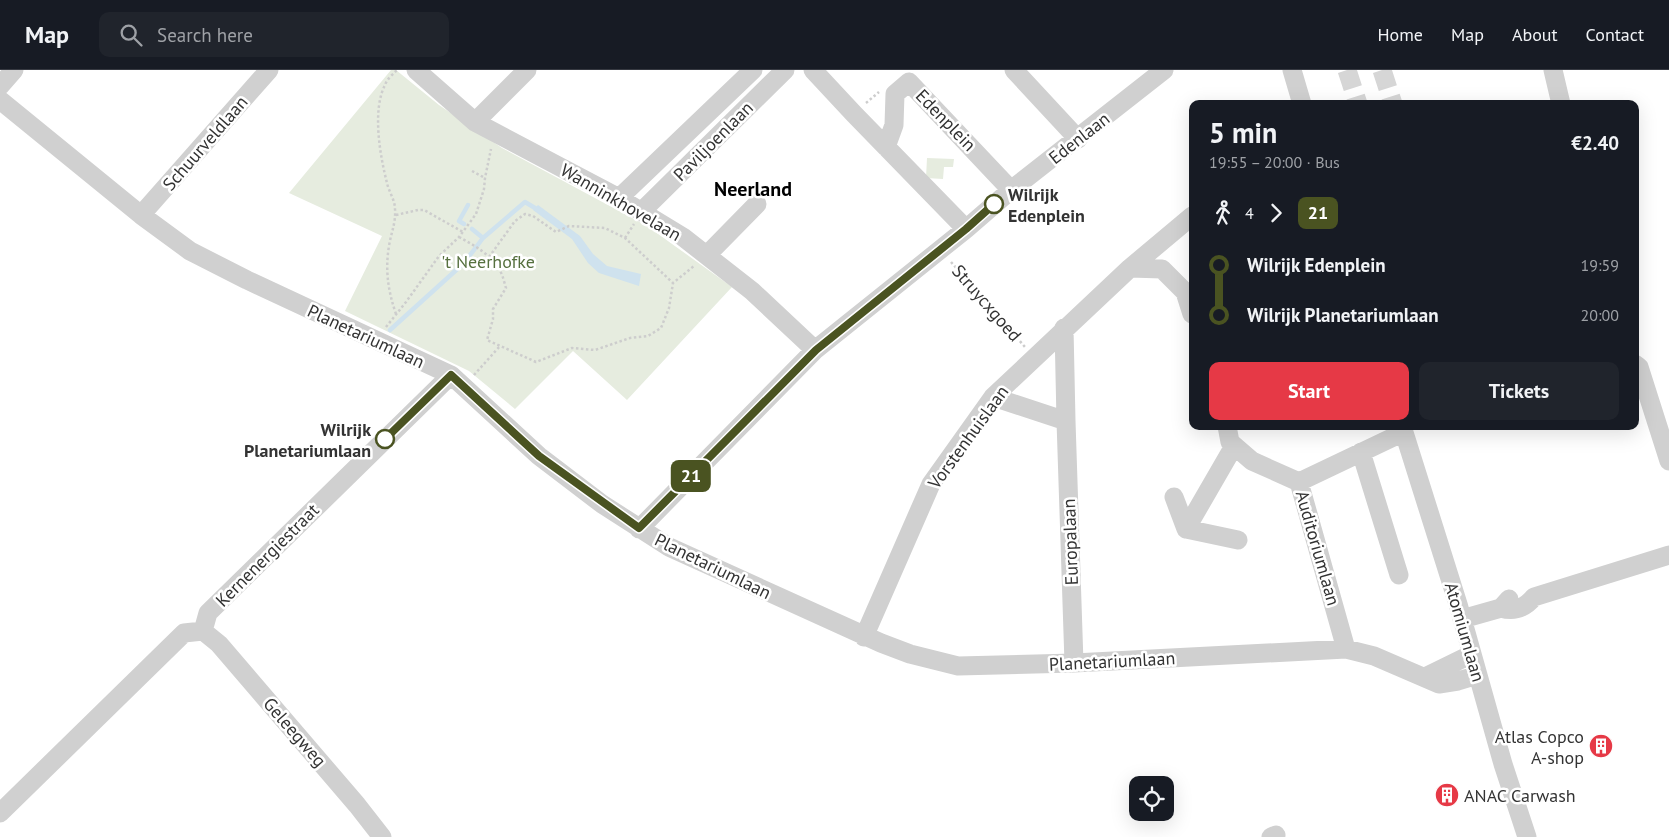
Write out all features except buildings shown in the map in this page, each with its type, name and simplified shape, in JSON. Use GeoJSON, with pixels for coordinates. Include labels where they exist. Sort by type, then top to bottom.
{"type":"FeatureCollection","features":[{"type":"Feature","properties":{"kind":"street"},"geometry":{"type":"LineString","coordinates":[[0,86],[14,70]]}},
{"type":"Feature","properties":{"kind":"street","name":"Schuurveldlaan"},"geometry":{"type":"LineString","coordinates":[[141,215],[269,70]]}},
{"type":"Feature","properties":{"kind":"street","name":"Wanninkhovelaan"},"geometry":{"type":"LineString","coordinates":[[416,70],[475,122],[619,198],[683,237],[752,291],[816,350]]}},
{"type":"Feature","properties":{"kind":"street"},"geometry":{"type":"LineString","coordinates":[[475,122],[527,70]]}},
{"type":"Feature","properties":{"kind":"street","name":"Paviljoenlaan"},"geometry":{"type":"LineString","coordinates":[[619,198],[753,70]]}},
{"type":"Feature","properties":{"kind":"street","name":"Paviljoenlaan"},"geometry":{"type":"LineString","coordinates":[[641,212],[785,70]]}},
{"type":"Feature","properties":{"kind":"street"},"geometry":{"type":"LineString","coordinates":[[813,70],[966,229]]}},
{"type":"Feature","properties":{"kind":"street"},"geometry":{"type":"LineString","coordinates":[[1014,70],[1078,139]]}},
{"type":"Feature","properties":{"kind":"street","name":"Edenlaan"},"geometry":{"type":"LineString","coordinates":[[639,528],[816,350],[941,250],[1011,190],[1164,70]]}},
{"type":"Feature","properties":{"kind":"street"},"geometry":{"type":"LineString","coordinates":[[1292,70],[1301,100]]}},
{"type":"Feature","properties":{"kind":"street"},"geometry":{"type":"LineString","coordinates":[[1553,70],[1561,100]]}},
{"type":"Feature","properties":{"kind":"street","name":"Edenplein"},"geometry":{"type":"LineString","coordinates":[[886,147],[894,125],[895,94],[909,82],[1011,190]]}},
{"type":"Feature","properties":{"kind":"street","name":"Planetariumlaan"},"geometry":{"type":"LineString","coordinates":[[0,100],[141,215],[190,251],[457,381],[539,456],[639,528],[678,552],[864,636],[910,654],[958,666],[1074,663],[1346,649],[1374,656],[1439,684],[1478,675]]}},
{"type":"Feature","properties":{"kind":"street"},"geometry":{"type":"LineString","coordinates":[[707,255],[757,204]]}},
{"type":"Feature","properties":{"kind":"street","name":"Vorstenhuislaan"},"geometry":{"type":"LineString","coordinates":[[864,636],[930,484],[993,397],[1064,328],[1130,268],[1189,219]]}},
{"type":"Feature","properties":{"kind":"street"},"geometry":{"type":"LineString","coordinates":[[1130,268],[1162,269],[1189,291]]}},
{"type":"Feature","properties":{"kind":"street","name":"Europalaan"},"geometry":{"type":"LineString","coordinates":[[1064,328],[1074,663]]}},
{"type":"Feature","properties":{"kind":"street"},"geometry":{"type":"LineString","coordinates":[[1639,370],[1669,461]]}},
{"type":"Feature","properties":{"kind":"street","name":"Kernenergiestraat"},"geometry":{"type":"LineString","coordinates":[[204,631],[208,613],[457,381]]}},
{"type":"Feature","properties":{"kind":"street"},"geometry":{"type":"LineString","coordinates":[[993,397],[1066,421]]}},
{"type":"Feature","properties":{"kind":"street","name":"Auditoriumlaan"},"geometry":{"type":"LineString","coordinates":[[1227,430],[1230,442],[1252,461],[1300,482],[1346,649]]}},
{"type":"Feature","properties":{"kind":"street"},"geometry":{"type":"LineString","coordinates":[[1300,482],[1401,430]]}},
{"type":"Feature","properties":{"kind":"street","name":"Atomiumlaan"},"geometry":{"type":"LineString","coordinates":[[1403,430],[1462,620],[1503,764],[1527,837]]}},
{"type":"Feature","properties":{"kind":"street"},"geometry":{"type":"LineString","coordinates":[[1186,529],[1234,446]]}},
{"type":"Feature","properties":{"kind":"street"},"geometry":{"type":"LineString","coordinates":[[1361,452],[1399,575]]}},
{"type":"Feature","properties":{"kind":"street"},"geometry":{"type":"LineString","coordinates":[[1174,497],[1186,529]]}},
{"type":"Feature","properties":{"kind":"street"},"geometry":{"type":"LineString","coordinates":[[1186,529],[1238,540]]}},
{"type":"Feature","properties":{"kind":"street"},"geometry":{"type":"LineString","coordinates":[[1462,620],[1501,608],[1510,610],[1527,606],[1534,597],[1669,555]]}},
{"type":"Feature","properties":{"kind":"street"},"geometry":{"type":"LineString","coordinates":[[0,813],[184,634],[204,631]]}},
{"type":"Feature","properties":{"kind":"street","name":"Geleegweg"},"geometry":{"type":"LineString","coordinates":[[204,631],[219,644],[382,837]]}},
{"type":"Feature","properties":{"kind":"street"},"geometry":{"type":"LineString","coordinates":[[1425,677],[1472,654]]}},
{"type":"Feature","properties":{"kind":"path"},"geometry":{"type":"LineString","coordinates":[[396,314],[389,294],[386,268],[389,245],[396,222],[395,205],[387,183],[380,144],[378,107],[385,84],[397,70]]}},
{"type":"Feature","properties":{"kind":"path"},"geometry":{"type":"LineString","coordinates":[[374,341],[438,256],[459,237],[476,214],[484,190],[490,154],[497,134]]}},
{"type":"Feature","properties":{"kind":"path"},"geometry":{"type":"LineString","coordinates":[[472,171],[485,178]]}},
{"type":"Feature","properties":{"kind":"path"},"geometry":{"type":"LineString","coordinates":[[395,216],[424,210],[463,232]]}},
{"type":"Feature","properties":{"kind":"path"},"geometry":{"type":"LineString","coordinates":[[489,257],[515,221],[525,214],[533,216],[556,232],[569,226],[605,228],[625,238],[673,284]]}},
{"type":"Feature","properties":{"kind":"path"},"geometry":{"type":"LineString","coordinates":[[459,237],[474,245],[489,257],[500,270],[506,288],[493,309],[493,319],[487,340],[536,362],[572,348],[595,350],[630,338],[648,336],[660,328],[669,308],[673,284],[707,255]]}},
{"type":"Feature","properties":{"kind":"path","name":"Struycxgoed"},"geometry":{"type":"LineString","coordinates":[[941,250],[1034,357]]}},
{"type":"Feature","properties":{"kind":"path"},"geometry":{"type":"LineString","coordinates":[[457,381],[500,346]]}},
{"type":"Feature","properties":{"kind":"green space","name":"'t Neerhofke"},"geometry":{"type":"Polygon","coordinates":[[[391,70],[396,70],[439,105],[502,148],[647,226],[732,287],[627,400],[573,351],[515,409],[469,371],[345,311],[382,236],[289,193],[391,70]]]}},
{"type":"Feature","properties":{"kind":"green space"},"geometry":{"type":"Polygon","coordinates":[[[927,158],[954,159],[953,167],[944,167],[943,179],[926,178],[927,158]]]}},
{"type":"Feature","properties":{"kind":"water"},"geometry":{"type":"Polygon","coordinates":[[[538,205],[580,236],[593,254],[607,266],[641,274],[639,286],[599,273],[588,263],[572,239],[533,210],[538,205]]]}},
{"type":"Feature","properties":{"kind":"waterway"},"geometry":{"type":"LineString","coordinates":[[390,330],[464,263],[483,238],[525,202],[540,211]]}},
{"type":"Feature","properties":{"kind":"waterway"},"geometry":{"type":"LineString","coordinates":[[464,224],[459,221],[468,205]]}},
{"type":"Feature","properties":{"kind":"waterway"},"geometry":{"type":"LineString","coordinates":[[472,229],[483,238]]}},
{"type":"Feature","properties":{"kind":"tunnel"},"geometry":{"type":"LineString","coordinates":[[1347,70],[1357,100]]}},
{"type":"Feature","properties":{"kind":"tunnel"},"geometry":{"type":"LineString","coordinates":[[1382,70],[1392,100]]}},
{"type":"Feature","properties":{"kind":"bus line","name":"21"},"geometry":{"type":"LineString","coordinates":[[385,439],[451,375],[539,456],[602,504],[639,528],[816,350],[966,229],[994,204]]}},
{"type":"Feature","properties":{"kind":"place","name":"Wilrijk Edenplein"},"geometry":{"type":"Point","coordinates":[994,204]}},
{"type":"Feature","properties":{"kind":"place","name":"Wilrijk Planetariumlaan"},"geometry":{"type":"Point","coordinates":[385,439]}},
{"type":"Feature","properties":{"kind":"place","name":"Atlas Copco A-shop"},"geometry":{"type":"Point","coordinates":[1601,746]}},
{"type":"Feature","properties":{"kind":"place","name":"ANAC Carwash"},"geometry":{"type":"Point","coordinates":[1447,795]}},
{"type":"Feature","properties":{"kind":"district","name":"Neerland"},"geometry":{"type":"Point","coordinates":[753,189]}}]}
